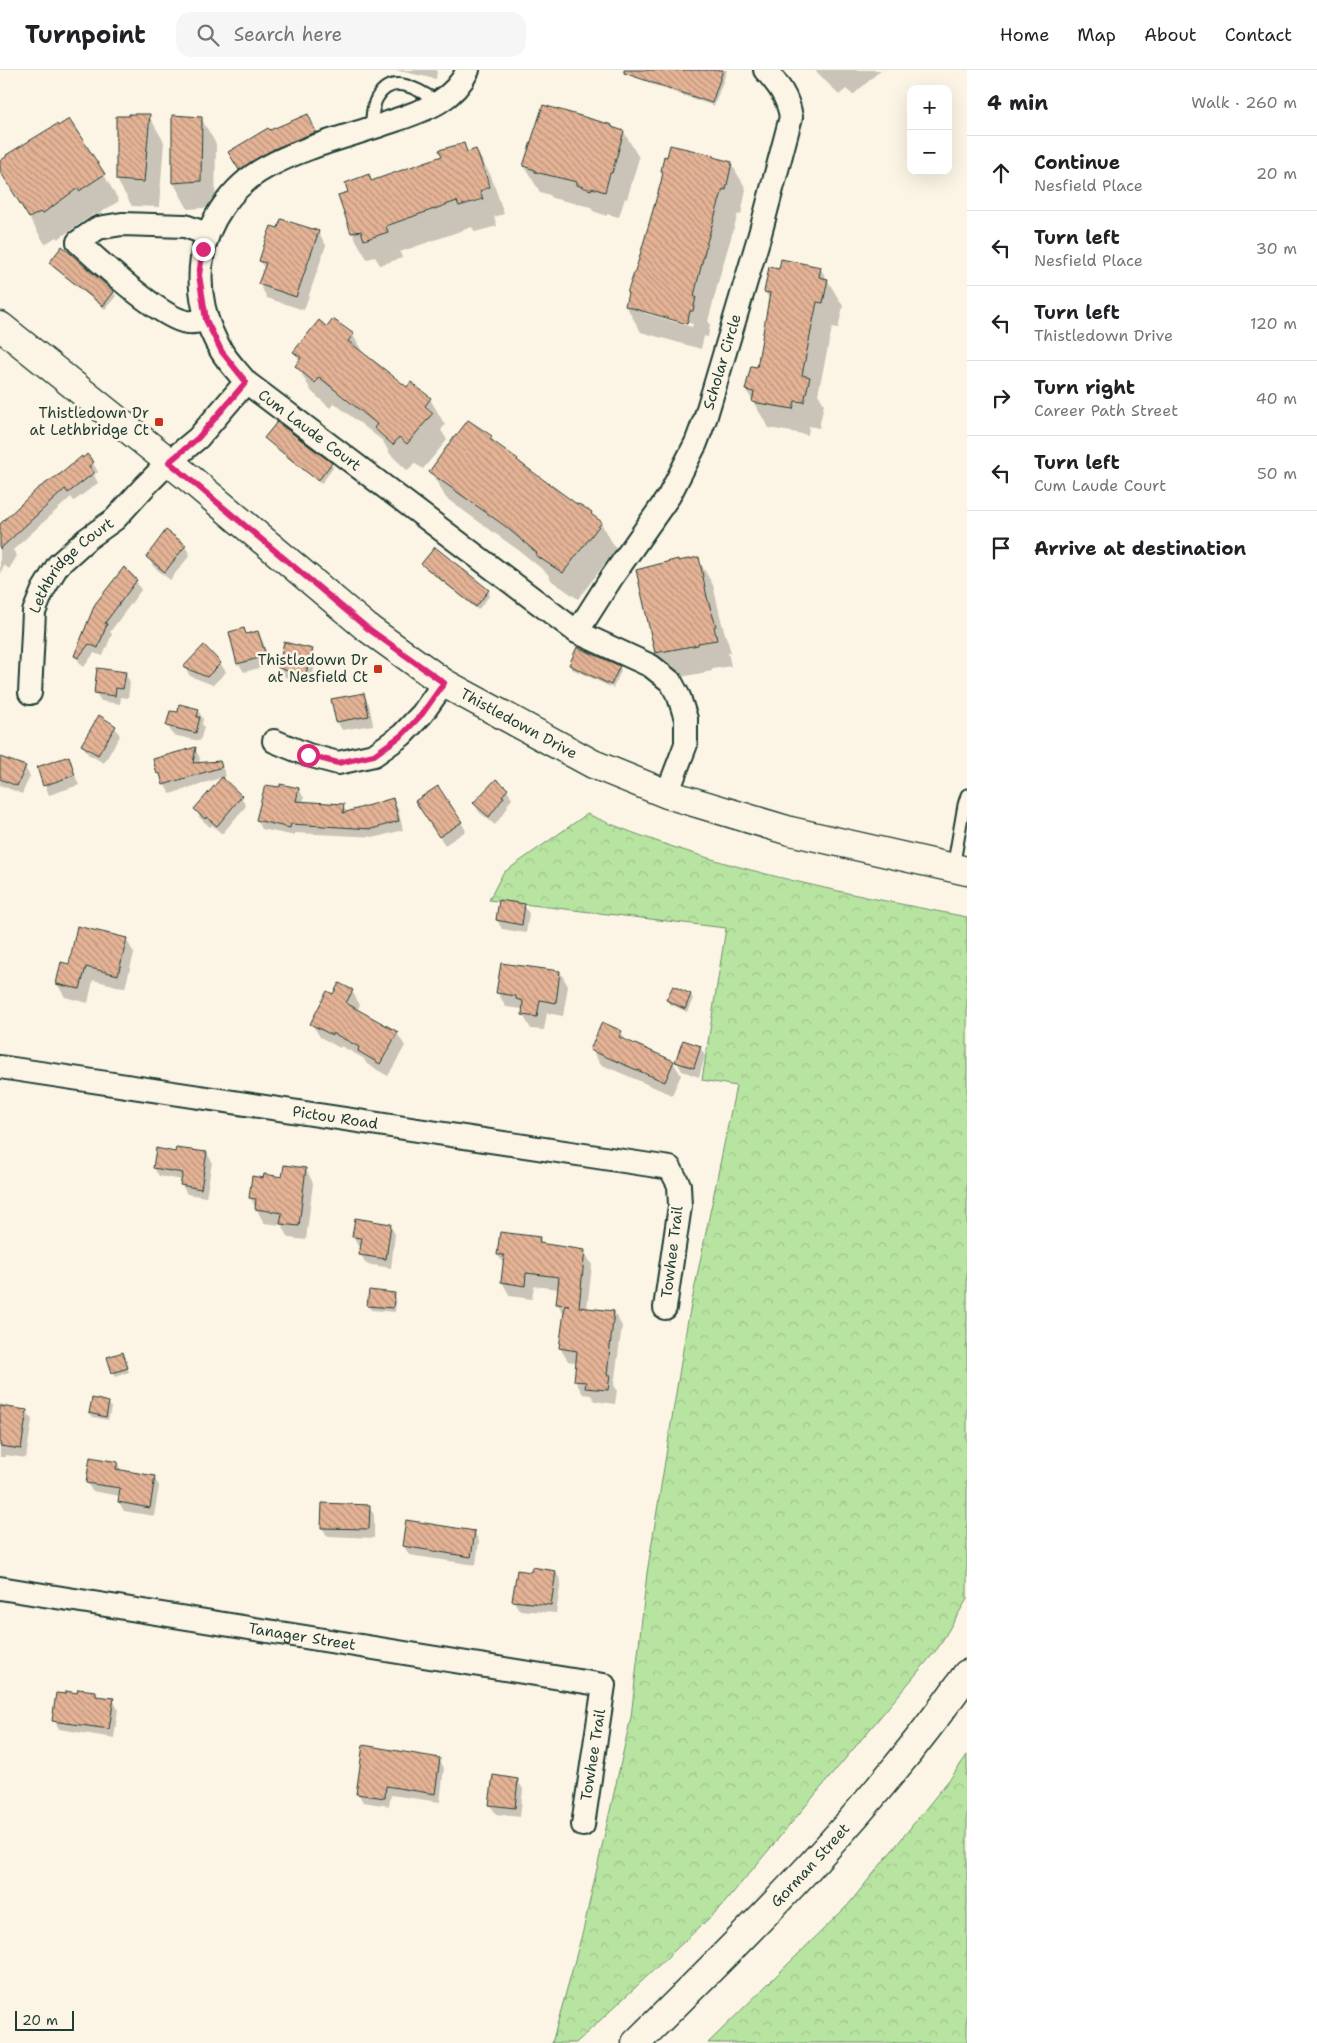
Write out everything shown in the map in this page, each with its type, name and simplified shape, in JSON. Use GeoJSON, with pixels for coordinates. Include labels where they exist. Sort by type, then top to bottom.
{"type":"FeatureCollection","features":[{"type":"Feature","properties":{"kind":"main road","name":"Thistledown Drive"},"geometry":{"type":"LineString","coordinates":[[0,326],[169,462],[366,627],[444,683],[593,764],[668,794],[790,831],[960,869]]}},
{"type":"Feature","properties":{"kind":"main road","name":"Gorman Street"},"geometry":{"type":"LineString","coordinates":[[636,2043],[814,1863],[903,1758],[944,1707],[967,1674]]}},
{"type":"Feature","properties":{"kind":"street","name":"Cum Laude Court"},"geometry":{"type":"LineString","coordinates":[[468,70],[456,91],[422,111],[302,151],[265,168],[244,184],[225,204],[207,234],[199,275],[206,320],[222,352],[246,382],[577,632],[651,666],[671,682],[679,697],[686,720],[686,744],[668,794]]}},
{"type":"Feature","properties":{"kind":"street","name":"Scholar Circle"},"geometry":{"type":"LineString","coordinates":[[577,632],[612,576],[669,496],[692,452],[705,419],[760,234],[791,117],[789,106],[780,87],[765,70]]}},
{"type":"Feature","properties":{"kind":"street"},"geometry":{"type":"LineString","coordinates":[[206,320],[188,322],[170,316],[121,280],[78,242],[98,228],[122,224],[185,226],[207,234]]}},
{"type":"Feature","properties":{"kind":"street","name":"Lethbridge Court"},"geometry":{"type":"LineString","coordinates":[[30,694],[34,612],[43,590],[58,565],[87,539],[115,519],[139,491],[169,462],[198,438],[246,382]]}},
{"type":"Feature","properties":{"kind":"street"},"geometry":{"type":"LineString","coordinates":[[274,741],[308,755],[338,763],[374,755],[402,735],[422,714],[444,683]]}},
{"type":"Feature","properties":{"kind":"street","name":"Pictou Road"},"geometry":{"type":"LineString","coordinates":[[0,1067],[670,1168]]}},
{"type":"Feature","properties":{"kind":"street","name":"Towhee Trail"},"geometry":{"type":"LineString","coordinates":[[665,1308],[680,1206],[679,1185],[670,1168]]}},
{"type":"Feature","properties":{"kind":"street","name":"Tanager Street"},"geometry":{"type":"LineString","coordinates":[[0,1588],[604,1685]]}},
{"type":"Feature","properties":{"kind":"street","name":"Towhee Trail"},"geometry":{"type":"LineString","coordinates":[[583,1825],[604,1685]]}},
{"type":"Feature","properties":{"kind":"lane"},"geometry":{"type":"LineString","coordinates":[[371,128],[376,99],[383,89],[394,85],[406,84],[420,90],[438,102]]}},
{"type":"Feature","properties":{"kind":"lane"},"geometry":{"type":"LineString","coordinates":[[960,869],[967,794]]}},
{"type":"Feature","properties":{"kind":"green space"},"geometry":{"type":"Polygon","coordinates":[[[587,814],[633,833],[726,863],[870,898],[967,917],[967,1599],[938,1648],[721,1907],[576,2043],[552,2043],[583,1931],[631,1717],[647,1573],[687,1325],[736,1086],[702,1080],[726,928],[489,900],[503,873],[587,814]]]}},
{"type":"Feature","properties":{"kind":"green space"},"geometry":{"type":"Polygon","coordinates":[[[967,1755],[967,2043],[708,2043],[848,1905],[967,1755]]]}},
{"type":"Feature","properties":{"kind":"building"},"geometry":{"type":"Polygon","coordinates":[[[624,70],[723,70],[712,103],[624,73],[624,70]]]}},
{"type":"Feature","properties":{"kind":"building"},"geometry":{"type":"Polygon","coordinates":[[[543,105],[612,125],[612,127],[624,131],[605,192],[592,188],[591,190],[577,185],[577,182],[535,172],[535,170],[523,166],[543,105]]]}},
{"type":"Feature","properties":{"kind":"building"},"geometry":{"type":"Polygon","coordinates":[[[129,114],[150,114],[144,182],[116,180],[116,116],[129,116],[129,114]]]}},
{"type":"Feature","properties":{"kind":"building"},"geometry":{"type":"Polygon","coordinates":[[[308,114],[316,132],[274,149],[239,170],[228,152],[268,128],[270,130],[308,114]]]}},
{"type":"Feature","properties":{"kind":"building"},"geometry":{"type":"Polygon","coordinates":[[[172,115],[202,117],[201,181],[172,183],[172,115]]]}},
{"type":"Feature","properties":{"kind":"building"},"geometry":{"type":"Polygon","coordinates":[[[69,119],[105,174],[79,191],[78,188],[42,214],[40,212],[29,218],[0,171],[0,161],[6,155],[57,124],[58,126],[69,119]]]}},
{"type":"Feature","properties":{"kind":"building"},"geometry":{"type":"Polygon","coordinates":[[[464,143],[467,152],[476,149],[490,187],[480,191],[483,199],[459,206],[457,201],[386,226],[388,232],[364,240],[361,231],[351,233],[338,195],[348,192],[345,183],[369,174],[371,181],[442,156],[439,150],[464,143]]]}},
{"type":"Feature","properties":{"kind":"building"},"geometry":{"type":"Polygon","coordinates":[[[670,145],[713,155],[713,157],[732,162],[726,190],[723,189],[707,242],[694,296],[696,297],[693,311],[690,311],[687,324],[625,306],[627,293],[661,182],[664,156],[667,157],[670,145]]]}},
{"type":"Feature","properties":{"kind":"building"},"geometry":{"type":"Polygon","coordinates":[[[281,219],[319,231],[296,297],[258,284],[266,263],[259,261],[265,242],[271,226],[278,228],[281,219]]]}},
{"type":"Feature","properties":{"kind":"building"},"geometry":{"type":"Polygon","coordinates":[[[62,246],[114,292],[103,306],[49,263],[62,246]]]}},
{"type":"Feature","properties":{"kind":"building"},"geometry":{"type":"Polygon","coordinates":[[[781,259],[821,267],[819,277],[828,279],[823,303],[817,302],[802,375],[810,377],[804,402],[795,401],[793,409],[752,402],[754,392],[745,390],[751,366],[757,367],[770,293],[764,292],[769,267],[779,269],[781,259]]]}},
{"type":"Feature","properties":{"kind":"building"},"geometry":{"type":"Polygon","coordinates":[[[333,319],[354,334],[348,341],[407,387],[411,382],[431,398],[425,406],[433,413],[407,444],[399,437],[393,445],[374,428],[377,424],[319,377],[315,383],[295,366],[301,358],[293,352],[319,320],[327,327],[333,319]]]}},
{"type":"Feature","properties":{"kind":"building"},"geometry":{"type":"Polygon","coordinates":[[[468,420],[492,436],[490,439],[526,467],[578,505],[592,512],[591,514],[602,522],[563,573],[535,555],[537,553],[505,526],[429,472],[468,420]]]}},
{"type":"Feature","properties":{"kind":"building"},"geometry":{"type":"Polygon","coordinates":[[[277,422],[332,463],[318,481],[264,438],[277,422]]]}},
{"type":"Feature","properties":{"kind":"building"},"geometry":{"type":"Polygon","coordinates":[[[87,454],[94,462],[89,466],[94,473],[68,493],[65,489],[0,549],[0,524],[37,489],[87,454]]]}},
{"type":"Feature","properties":{"kind":"building"},"geometry":{"type":"Polygon","coordinates":[[[166,530],[186,545],[165,572],[146,557],[166,530]]]}},
{"type":"Feature","properties":{"kind":"building"},"geometry":{"type":"Polygon","coordinates":[[[435,547],[489,590],[476,607],[421,564],[435,547]]]}},
{"type":"Feature","properties":{"kind":"building"},"geometry":{"type":"Polygon","coordinates":[[[699,557],[707,597],[716,626],[714,627],[717,640],[655,653],[636,570],[678,559],[678,561],[699,557]]]}},
{"type":"Feature","properties":{"kind":"building"},"geometry":{"type":"Polygon","coordinates":[[[124,567],[137,580],[105,623],[107,624],[98,648],[89,644],[78,658],[74,656],[95,604],[124,567]]]}},
{"type":"Feature","properties":{"kind":"building"},"geometry":{"type":"Polygon","coordinates":[[[244,628],[246,634],[258,631],[266,656],[237,664],[229,632],[244,628]]]}},
{"type":"Feature","properties":{"kind":"building"},"geometry":{"type":"Polygon","coordinates":[[[284,642],[313,649],[305,676],[278,668],[284,642]]]}},
{"type":"Feature","properties":{"kind":"building"},"geometry":{"type":"Polygon","coordinates":[[[204,645],[221,663],[207,677],[183,667],[204,645]]]}},
{"type":"Feature","properties":{"kind":"building"},"geometry":{"type":"Polygon","coordinates":[[[577,647],[620,666],[611,685],[569,665],[577,647]]]}},
{"type":"Feature","properties":{"kind":"building"},"geometry":{"type":"Polygon","coordinates":[[[97,668],[126,672],[123,689],[116,688],[115,696],[94,693],[97,668]]]}},
{"type":"Feature","properties":{"kind":"building"},"geometry":{"type":"Polygon","coordinates":[[[364,693],[369,716],[336,722],[331,699],[364,693]]]}},
{"type":"Feature","properties":{"kind":"building"},"geometry":{"type":"Polygon","coordinates":[[[179,704],[199,709],[197,717],[200,717],[196,733],[166,726],[170,711],[178,712],[179,704]]]}},
{"type":"Feature","properties":{"kind":"building"},"geometry":{"type":"Polygon","coordinates":[[[99,715],[116,726],[98,755],[81,745],[99,715]]]}},
{"type":"Feature","properties":{"kind":"building"},"geometry":{"type":"Polygon","coordinates":[[[196,747],[193,763],[220,761],[222,767],[163,785],[160,773],[157,774],[153,759],[196,747]]]}},
{"type":"Feature","properties":{"kind":"building"},"geometry":{"type":"Polygon","coordinates":[[[69,756],[75,775],[43,786],[37,767],[69,756]]]}},
{"type":"Feature","properties":{"kind":"building"},"geometry":{"type":"Polygon","coordinates":[[[0,757],[26,766],[17,786],[0,779],[0,757]]]}},
{"type":"Feature","properties":{"kind":"building"},"geometry":{"type":"Polygon","coordinates":[[[222,777],[242,796],[217,826],[206,817],[205,819],[194,809],[222,777]]]}},
{"type":"Feature","properties":{"kind":"building"},"geometry":{"type":"Polygon","coordinates":[[[496,779],[508,789],[489,817],[473,803],[496,779]]]}},
{"type":"Feature","properties":{"kind":"building"},"geometry":{"type":"Polygon","coordinates":[[[280,784],[299,788],[296,801],[344,804],[343,813],[393,798],[399,821],[372,829],[291,824],[290,828],[256,820],[265,785],[280,787],[280,784]]]}},
{"type":"Feature","properties":{"kind":"building"},"geometry":{"type":"Polygon","coordinates":[[[438,786],[462,822],[439,837],[415,801],[438,786]]]}},
{"type":"Feature","properties":{"kind":"building"},"geometry":{"type":"Polygon","coordinates":[[[499,900],[525,904],[522,925],[496,920],[499,900]]]}},
{"type":"Feature","properties":{"kind":"building"},"geometry":{"type":"Polygon","coordinates":[[[77,926],[127,938],[118,975],[86,967],[80,989],[56,984],[61,962],[69,964],[77,926]]]}},
{"type":"Feature","properties":{"kind":"building"},"geometry":{"type":"Polygon","coordinates":[[[501,963],[560,971],[556,1003],[540,1000],[537,1017],[522,1015],[523,1001],[516,999],[516,996],[496,993],[501,963]]]}},
{"type":"Feature","properties":{"kind":"building"},"geometry":{"type":"Polygon","coordinates":[[[339,983],[353,990],[346,1003],[398,1032],[380,1064],[358,1051],[359,1047],[333,1033],[332,1035],[310,1024],[327,991],[333,994],[339,983]]]}},
{"type":"Feature","properties":{"kind":"building"},"geometry":{"type":"Polygon","coordinates":[[[673,986],[691,994],[685,1009],[666,1000],[673,986]]]}},
{"type":"Feature","properties":{"kind":"building"},"geometry":{"type":"Polygon","coordinates":[[[602,1022],[622,1031],[619,1037],[674,1061],[665,1082],[590,1050],[602,1022]]]}},
{"type":"Feature","properties":{"kind":"building"},"geometry":{"type":"Polygon","coordinates":[[[683,1040],[701,1046],[694,1068],[675,1062],[683,1040]]]}},
{"type":"Feature","properties":{"kind":"building"},"geometry":{"type":"Polygon","coordinates":[[[156,1148],[175,1152],[176,1148],[207,1152],[201,1189],[180,1185],[183,1173],[153,1168],[156,1148]]]}},
{"type":"Feature","properties":{"kind":"building"},"geometry":{"type":"Polygon","coordinates":[[[284,1165],[306,1168],[299,1226],[280,1224],[282,1213],[255,1209],[256,1199],[249,1198],[252,1176],[263,1178],[264,1174],[282,1177],[284,1165]]]}},
{"type":"Feature","properties":{"kind":"building"},"geometry":{"type":"Polygon","coordinates":[[[355,1218],[391,1224],[386,1259],[359,1255],[362,1238],[352,1237],[355,1218]]]}},
{"type":"Feature","properties":{"kind":"building"},"geometry":{"type":"Polygon","coordinates":[[[500,1232],[540,1237],[539,1243],[585,1250],[579,1307],[614,1311],[607,1375],[610,1375],[608,1390],[585,1388],[586,1382],[574,1381],[577,1351],[559,1348],[565,1305],[569,1305],[556,1304],[559,1277],[526,1273],[525,1286],[501,1282],[504,1255],[497,1255],[500,1232]]]}},
{"type":"Feature","properties":{"kind":"building"},"geometry":{"type":"Polygon","coordinates":[[[369,1290],[395,1293],[393,1308],[367,1306],[369,1290]]]}},
{"type":"Feature","properties":{"kind":"building"},"geometry":{"type":"Polygon","coordinates":[[[123,1352],[128,1368],[112,1373],[107,1357],[123,1352]]]}},
{"type":"Feature","properties":{"kind":"building"},"geometry":{"type":"Polygon","coordinates":[[[92,1398],[109,1402],[106,1417],[89,1413],[92,1398]]]}},
{"type":"Feature","properties":{"kind":"building"},"geometry":{"type":"Polygon","coordinates":[[[0,1406],[27,1410],[21,1449],[0,1446],[0,1406]]]}},
{"type":"Feature","properties":{"kind":"building"},"geometry":{"type":"Polygon","coordinates":[[[90,1457],[118,1462],[116,1469],[155,1476],[150,1508],[118,1502],[120,1488],[86,1483],[90,1457]]]}},
{"type":"Feature","properties":{"kind":"building"},"geometry":{"type":"Polygon","coordinates":[[[322,1503],[370,1505],[369,1529],[321,1528],[322,1503]]]}},
{"type":"Feature","properties":{"kind":"building"},"geometry":{"type":"Polygon","coordinates":[[[406,1520],[475,1531],[471,1557],[402,1546],[406,1520]]]}},
{"type":"Feature","properties":{"kind":"building"},"geometry":{"type":"Polygon","coordinates":[[[532,1567],[556,1571],[551,1605],[512,1601],[517,1570],[531,1572],[532,1567]]]}},
{"type":"Feature","properties":{"kind":"building"},"geometry":{"type":"Polygon","coordinates":[[[78,1689],[96,1691],[96,1696],[114,1698],[109,1729],[52,1721],[56,1693],[66,1694],[66,1691],[77,1693],[78,1689]]]}},
{"type":"Feature","properties":{"kind":"building"},"geometry":{"type":"Polygon","coordinates":[[[363,1745],[440,1758],[435,1794],[386,1786],[385,1798],[356,1794],[363,1745]]]}},
{"type":"Feature","properties":{"kind":"building"},"geometry":{"type":"Polygon","coordinates":[[[493,1775],[518,1779],[515,1808],[489,1805],[493,1775]]]}},
{"type":"Feature","properties":{"kind":"place","name":"Thistledown Dr at Lethbridge Ct"},"geometry":{"type":"Point","coordinates":[159,422]}},
{"type":"Feature","properties":{"kind":"place","name":"Thistledown Dr at Nesfield Ct"},"geometry":{"type":"Point","coordinates":[378,669]}},
{"type":"Feature","properties":{"kind":"route"},"geometry":{"type":"LineString","coordinates":[[203,249],[199,275],[206,320],[222,352],[246,382],[198,438],[169,462],[366,627],[444,683],[422,714],[402,735],[374,755],[338,763],[308,755]]}}]}
